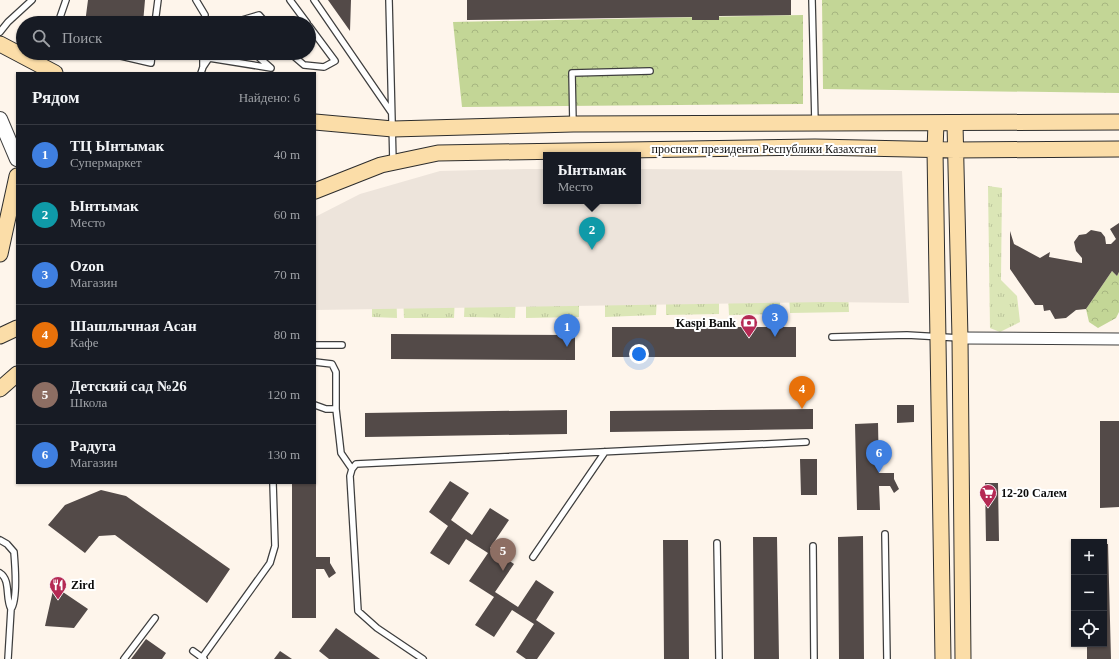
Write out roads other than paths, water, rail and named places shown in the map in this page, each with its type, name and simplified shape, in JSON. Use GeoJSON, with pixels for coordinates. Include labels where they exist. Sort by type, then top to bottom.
{"type":"FeatureCollection","features":[{"type":"Feature","properties":{"kind":"main road"},"geometry":{"type":"LineString","coordinates":[[0,44],[16,51]]}},
{"type":"Feature","properties":{"kind":"main road"},"geometry":{"type":"LineString","coordinates":[[36,60],[54,72]]}},
{"type":"Feature","properties":{"kind":"main road"},"geometry":{"type":"LineString","coordinates":[[316,122],[393,129],[573,124],[955,124],[1119,122]]}},
{"type":"Feature","properties":{"kind":"main road"},"geometry":{"type":"LineString","coordinates":[[936,123],[935,150],[943,659]]}},
{"type":"Feature","properties":{"kind":"main road"},"geometry":{"type":"LineString","coordinates":[[815,147],[816,124]]}},
{"type":"Feature","properties":{"kind":"main road"},"geometry":{"type":"LineString","coordinates":[[955,124],[960,338],[963,659]]}},
{"type":"Feature","properties":{"kind":"main road","name":"проспект президента Республики Казахстан"},"geometry":{"type":"LineString","coordinates":[[316,191],[381,165],[438,153],[815,147],[935,150],[1119,149]]}},
{"type":"Feature","properties":{"kind":"main road"},"geometry":{"type":"LineString","coordinates":[[0,254],[16,181]]}},
{"type":"Feature","properties":{"kind":"main road"},"geometry":{"type":"LineString","coordinates":[[0,336],[16,328]]}},
{"type":"Feature","properties":{"kind":"main road"},"geometry":{"type":"LineString","coordinates":[[0,389],[16,375]]}},
{"type":"Feature","properties":{"kind":"street"},"geometry":{"type":"LineString","coordinates":[[0,119],[16,157]]}},
{"type":"Feature","properties":{"kind":"street"},"geometry":{"type":"LineString","coordinates":[[960,338],[1119,339]]}},
{"type":"Feature","properties":{"kind":"lane"},"geometry":{"type":"LineString","coordinates":[[0,32],[8,22],[31,0]]}},
{"type":"Feature","properties":{"kind":"lane"},"geometry":{"type":"LineString","coordinates":[[60,16],[66,0]]}},
{"type":"Feature","properties":{"kind":"lane"},"geometry":{"type":"LineString","coordinates":[[156,16],[158,0]]}},
{"type":"Feature","properties":{"kind":"lane"},"geometry":{"type":"LineString","coordinates":[[196,0],[205,16]]}},
{"type":"Feature","properties":{"kind":"lane"},"geometry":{"type":"LineString","coordinates":[[290,0],[302,16]]}},
{"type":"Feature","properties":{"kind":"lane"},"geometry":{"type":"LineString","coordinates":[[314,0],[392,113]]}},
{"type":"Feature","properties":{"kind":"lane"},"geometry":{"type":"LineString","coordinates":[[388,0],[393,163]]}},
{"type":"Feature","properties":{"kind":"lane"},"geometry":{"type":"LineString","coordinates":[[812,0],[816,124]]}},
{"type":"Feature","properties":{"kind":"lane"},"geometry":{"type":"LineString","coordinates":[[298,60],[304,65],[324,67],[335,61],[316,35]]}},
{"type":"Feature","properties":{"kind":"lane"},"geometry":{"type":"LineString","coordinates":[[138,60],[151,63],[151,60]]}},
{"type":"Feature","properties":{"kind":"lane"},"geometry":{"type":"LineString","coordinates":[[201,72],[204,60]]}},
{"type":"Feature","properties":{"kind":"lane"},"geometry":{"type":"LineString","coordinates":[[203,67],[208,60]]}},
{"type":"Feature","properties":{"kind":"lane"},"geometry":{"type":"LineString","coordinates":[[221,60],[271,68],[262,60]]}},
{"type":"Feature","properties":{"kind":"lane"},"geometry":{"type":"LineString","coordinates":[[573,124],[572,73],[650,71]]}},
{"type":"Feature","properties":{"kind":"lane"},"geometry":{"type":"LineString","coordinates":[[832,337],[906,334],[938,338],[960,338]]}},
{"type":"Feature","properties":{"kind":"lane"},"geometry":{"type":"LineString","coordinates":[[316,345],[342,345]]}},
{"type":"Feature","properties":{"kind":"lane"},"geometry":{"type":"LineString","coordinates":[[316,362],[332,364],[336,372],[336,409],[341,453],[352,469]]}},
{"type":"Feature","properties":{"kind":"lane"},"geometry":{"type":"LineString","coordinates":[[316,405],[326,409],[336,409]]}},
{"type":"Feature","properties":{"kind":"lane"},"geometry":{"type":"LineString","coordinates":[[423,659],[377,628],[358,612],[350,476],[352,469],[356,464],[806,442]]}},
{"type":"Feature","properties":{"kind":"lane"},"geometry":{"type":"LineString","coordinates":[[533,557],[605,452]]}},
{"type":"Feature","properties":{"kind":"lane"},"geometry":{"type":"LineString","coordinates":[[193,651],[203,659],[270,563],[275,546],[273,484]]}},
{"type":"Feature","properties":{"kind":"lane"},"geometry":{"type":"LineString","coordinates":[[885,534],[887,659]]}},
{"type":"Feature","properties":{"kind":"lane"},"geometry":{"type":"LineString","coordinates":[[0,540],[7,544],[14,552],[15,588],[13,606],[10,609]]}},
{"type":"Feature","properties":{"kind":"lane"},"geometry":{"type":"LineString","coordinates":[[717,543],[718,659]]}},
{"type":"Feature","properties":{"kind":"lane"},"geometry":{"type":"LineString","coordinates":[[813,546],[814,659]]}},
{"type":"Feature","properties":{"kind":"lane"},"geometry":{"type":"LineString","coordinates":[[0,572],[3,574],[6,582],[10,609],[8,659]]}},
{"type":"Feature","properties":{"kind":"lane"},"geometry":{"type":"LineString","coordinates":[[124,659],[155,618]]}},
{"type":"Feature","properties":{"kind":"place","name":"Ынтымак"},"geometry":{"type":"Point","coordinates":[592,250]}},
{"type":"Feature","properties":{"kind":"place","name":"Ozon"},"geometry":{"type":"Point","coordinates":[775,337]}},
{"type":"Feature","properties":{"kind":"place","name":"Kaspi Bank"},"geometry":{"type":"Point","coordinates":[749,338]}},
{"type":"Feature","properties":{"kind":"place","name":"ТЦ Ынтымак"},"geometry":{"type":"Point","coordinates":[567,347]}},
{"type":"Feature","properties":{"kind":"place","name":"Шашлычная Асан"},"geometry":{"type":"Point","coordinates":[802,409]}},
{"type":"Feature","properties":{"kind":"place","name":"Радуга"},"geometry":{"type":"Point","coordinates":[879,473]}},
{"type":"Feature","properties":{"kind":"place","name":"12-20 Салем"},"geometry":{"type":"Point","coordinates":[988,508]}},
{"type":"Feature","properties":{"kind":"place","name":"Детский сад №26"},"geometry":{"type":"Point","coordinates":[503,571]}},
{"type":"Feature","properties":{"kind":"place","name":"Zird"},"geometry":{"type":"Point","coordinates":[58,600]}}]}
